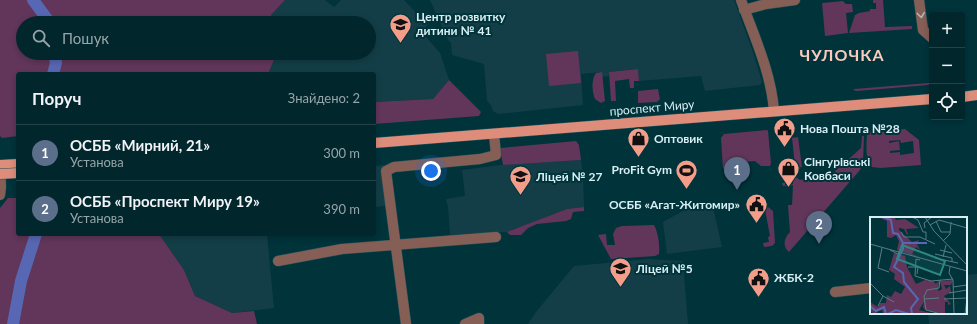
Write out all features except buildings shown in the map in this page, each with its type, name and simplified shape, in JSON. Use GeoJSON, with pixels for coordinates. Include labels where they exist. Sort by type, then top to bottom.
{"type":"FeatureCollection","features":[{"type":"Feature","properties":{"kind":"main road"},"geometry":{"type":"LineString","coordinates":[[965,96],[977,95]]}},
{"type":"Feature","properties":{"kind":"main road","name":"проспект Миру"},"geometry":{"type":"LineString","coordinates":[[376,143],[929,99]]}},
{"type":"Feature","properties":{"kind":"main road"},"geometry":{"type":"LineString","coordinates":[[0,166],[16,164]]}},
{"type":"Feature","properties":{"kind":"main road"},"geometry":{"type":"LineString","coordinates":[[0,174],[16,172]]}},
{"type":"Feature","properties":{"kind":"street"},"geometry":{"type":"LineString","coordinates":[[774,111],[767,74],[743,5],[766,4],[795,0]]}},
{"type":"Feature","properties":{"kind":"street"},"geometry":{"type":"LineString","coordinates":[[919,0],[923,30],[929,35]]}},
{"type":"Feature","properties":{"kind":"street"},"geometry":{"type":"LineString","coordinates":[[406,324],[386,170],[394,167],[480,159],[496,155],[494,134]]}},
{"type":"Feature","properties":{"kind":"street"},"geometry":{"type":"LineString","coordinates":[[0,166],[2,187],[0,196]]}},
{"type":"Feature","properties":{"kind":"street"},"geometry":{"type":"LineString","coordinates":[[278,261],[342,249],[496,237]]}},
{"type":"Feature","properties":{"kind":"street"},"geometry":{"type":"LineString","coordinates":[[835,292],[870,288]]}},
{"type":"Feature","properties":{"kind":"street"},"geometry":{"type":"LineString","coordinates":[[465,324],[479,321]]}},
{"type":"Feature","properties":{"kind":"shaded area"},"geometry":{"type":"Polygon","coordinates":[[[0,0],[285,0],[271,15],[272,16],[16,16],[16,60],[274,60],[269,72],[16,72],[16,136],[2,138],[0,136],[0,0]]]}},
{"type":"Feature","properties":{"kind":"shaded area","name":"Центр розвитку дитини № 41"},"geometry":{"type":"Polygon","coordinates":[[[285,0],[325,0],[334,7],[341,0],[404,0],[428,25],[421,31],[440,53],[449,80],[433,99],[376,102],[376,72],[269,72],[274,60],[376,60],[376,16],[271,15],[285,0]]]}},
{"type":"Feature","properties":{"kind":"shaded area"},"geometry":{"type":"Polygon","coordinates":[[[430,0],[734,0],[762,82],[760,85],[705,91],[701,76],[639,81],[638,69],[609,72],[609,76],[602,77],[602,72],[581,74],[583,105],[498,114],[493,111],[491,105],[487,101],[484,64],[452,55],[451,43],[448,40],[430,0]]]}},
{"type":"Feature","properties":{"kind":"shaded area"},"geometry":{"type":"Polygon","coordinates":[[[873,0],[883,0],[885,27],[912,26],[912,29],[849,33],[855,15],[870,11],[870,9],[876,9],[876,3],[873,3],[873,0]]]}},
{"type":"Feature","properties":{"kind":"shaded area"},"geometry":{"type":"Polygon","coordinates":[[[843,1],[846,4],[852,4],[853,12],[846,13],[848,33],[825,36],[822,3],[843,1]]]}},
{"type":"Feature","properties":{"kind":"shaded area"},"geometry":{"type":"Polygon","coordinates":[[[578,51],[581,83],[549,86],[546,54],[578,51]]]}},
{"type":"Feature","properties":{"kind":"shaded area"},"geometry":{"type":"Polygon","coordinates":[[[638,69],[639,81],[634,81],[634,88],[630,88],[629,79],[615,81],[616,101],[611,101],[609,72],[638,69]]]}},
{"type":"Feature","properties":{"kind":"shaded area"},"geometry":{"type":"Polygon","coordinates":[[[602,72],[605,101],[601,103],[595,99],[592,86],[596,73],[602,72]]]}},
{"type":"Feature","properties":{"kind":"shaded area"},"geometry":{"type":"Polygon","coordinates":[[[449,80],[481,112],[479,116],[376,124],[376,102],[433,99],[449,80]]]}},
{"type":"Feature","properties":{"kind":"shaded area"},"geometry":{"type":"Polygon","coordinates":[[[929,83],[928,85],[857,91],[853,90],[929,83]]]}},
{"type":"Feature","properties":{"kind":"shaded area"},"geometry":{"type":"Polygon","coordinates":[[[658,89],[660,99],[657,102],[638,103],[638,91],[658,89]]]}},
{"type":"Feature","properties":{"kind":"shaded area"},"geometry":{"type":"Polygon","coordinates":[[[905,129],[919,140],[921,165],[880,168],[872,167],[869,163],[867,155],[867,132],[905,129]],[[900,140],[889,141],[889,143],[899,141],[900,150],[890,151],[890,153],[900,152],[900,155],[914,153],[913,141],[901,143],[900,140]]]}},
{"type":"Feature","properties":{"kind":"shaded area"},"geometry":{"type":"Polygon","coordinates":[[[767,130],[771,163],[770,166],[761,166],[755,161],[731,163],[723,169],[721,138],[724,134],[767,130]]]}},
{"type":"Feature","properties":{"kind":"shaded area"},"geometry":{"type":"Polygon","coordinates":[[[862,136],[864,136],[863,163],[860,170],[789,252],[785,247],[785,242],[786,237],[790,232],[788,205],[792,205],[793,185],[783,186],[782,183],[785,183],[785,185],[793,184],[793,177],[785,177],[785,180],[782,180],[782,176],[793,175],[800,180],[833,173],[861,148],[862,136]]]}},
{"type":"Feature","properties":{"kind":"shaded area"},"geometry":{"type":"Polygon","coordinates":[[[798,137],[802,167],[797,168],[795,165],[792,138],[798,137]]]}},
{"type":"Feature","properties":{"kind":"shaded area"},"geometry":{"type":"Polygon","coordinates":[[[576,141],[579,145],[581,160],[503,165],[501,148],[576,141]]]}},
{"type":"Feature","properties":{"kind":"shaded area","name":"Ліцей № 27"},"geometry":{"type":"Polygon","coordinates":[[[581,160],[584,207],[567,209],[507,232],[450,235],[448,206],[446,199],[465,196],[462,170],[500,165],[581,160]]]}},
{"type":"Feature","properties":{"kind":"shaded area"},"geometry":{"type":"Polygon","coordinates":[[[384,165],[391,205],[376,207],[376,166],[384,165]]]}},
{"type":"Feature","properties":{"kind":"shaded area"},"geometry":{"type":"Polygon","coordinates":[[[8,198],[16,198],[16,236],[160,236],[184,270],[195,296],[232,313],[254,311],[257,324],[0,324],[0,208],[8,198]]]}},
{"type":"Feature","properties":{"kind":"shaded area"},"geometry":{"type":"Polygon","coordinates":[[[712,203],[722,247],[667,254],[663,222],[688,208],[712,203]]]}},
{"type":"Feature","properties":{"kind":"shaded area"},"geometry":{"type":"Polygon","coordinates":[[[584,207],[584,211],[573,212],[571,219],[566,221],[537,224],[528,228],[521,235],[510,235],[507,232],[567,209],[584,207]]]}},
{"type":"Feature","properties":{"kind":"shaded area"},"geometry":{"type":"Polygon","coordinates":[[[768,207],[773,211],[775,243],[772,246],[764,247],[763,243],[769,242],[768,237],[770,236],[765,210],[749,211],[749,209],[768,207]]]}},
{"type":"Feature","properties":{"kind":"shaded area"},"geometry":{"type":"Polygon","coordinates":[[[654,225],[658,235],[659,247],[659,254],[655,256],[611,259],[598,235],[606,234],[607,245],[615,245],[613,234],[616,228],[622,226],[654,225]]]}},
{"type":"Feature","properties":{"kind":"shaded area"},"geometry":{"type":"Polygon","coordinates":[[[160,236],[267,236],[274,308],[232,313],[195,296],[184,270],[160,236]]]}},
{"type":"Feature","properties":{"kind":"shaded area","name":"Ліцей №5"},"geometry":{"type":"Polygon","coordinates":[[[649,259],[683,261],[688,324],[528,324],[574,266],[649,259]]]}},
{"type":"Feature","properties":{"kind":"shaded area"},"geometry":{"type":"Polygon","coordinates":[[[977,274],[977,324],[929,324],[928,314],[967,314],[967,275],[977,274]]]}},
{"type":"Feature","properties":{"kind":"waterway"},"geometry":{"type":"LineString","coordinates":[[33,0],[45,16]]}},
{"type":"Feature","properties":{"kind":"waterway"},"geometry":{"type":"LineString","coordinates":[[54,72],[55,60]]}},
{"type":"Feature","properties":{"kind":"waterway"},"geometry":{"type":"LineString","coordinates":[[13,324],[21,281],[35,236]]}},
{"type":"Feature","properties":{"kind":"place","name":"Центр розвитку дитини № 41"},"geometry":{"type":"Point","coordinates":[400,44]}},
{"type":"Feature","properties":{"kind":"place","name":"Нова Пошта №28"},"geometry":{"type":"Point","coordinates":[784,148]}},
{"type":"Feature","properties":{"kind":"place","name":"Оптовик"},"geometry":{"type":"Point","coordinates":[639,158]}},
{"type":"Feature","properties":{"kind":"place","name":"Сінгурівські Ковбаси"},"geometry":{"type":"Point","coordinates":[788,188]}},
{"type":"Feature","properties":{"kind":"place","name":"ProFit Gym"},"geometry":{"type":"Point","coordinates":[687,190]}},
{"type":"Feature","properties":{"kind":"place","name":"ОСББ «Мирний, 21»"},"geometry":{"type":"Point","coordinates":[737,190]}},
{"type":"Feature","properties":{"kind":"place","name":"Ліцей № 27"},"geometry":{"type":"Point","coordinates":[520,196]}},
{"type":"Feature","properties":{"kind":"place","name":"ОСББ «Агат-Житомир»"},"geometry":{"type":"Point","coordinates":[756,224]}},
{"type":"Feature","properties":{"kind":"place","name":"ОСББ «Проспект Миру 19»"},"geometry":{"type":"Point","coordinates":[819,244]}},
{"type":"Feature","properties":{"kind":"place","name":"Ліцей №5"},"geometry":{"type":"Point","coordinates":[620,288]}},
{"type":"Feature","properties":{"kind":"place","name":"ЖБК-2"},"geometry":{"type":"Point","coordinates":[758,298]}},
{"type":"Feature","properties":{"kind":"district","name":"ЧУЛОЧКА"},"geometry":{"type":"Point","coordinates":[842,55]}}]}
